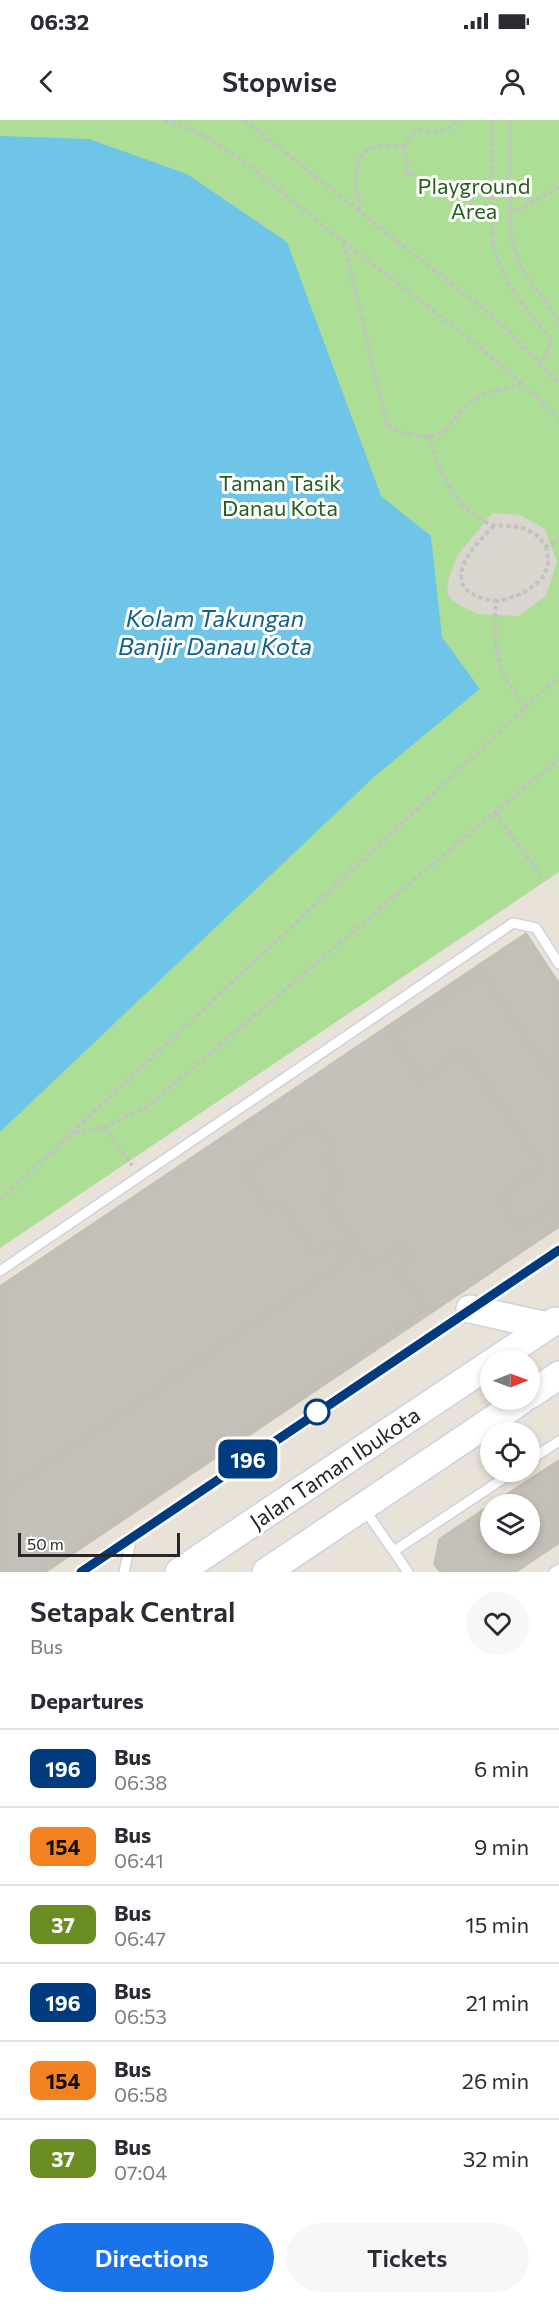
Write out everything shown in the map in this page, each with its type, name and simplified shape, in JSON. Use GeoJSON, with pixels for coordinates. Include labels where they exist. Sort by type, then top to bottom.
{"type":"FeatureCollection","features":[{"type":"Feature","properties":{"kind":"main road"},"geometry":{"type":"LineString","coordinates":[[470,1309],[553,1323]]}},
{"type":"Feature","properties":{"kind":"main road"},"geometry":{"type":"LineString","coordinates":[[511,1350],[553,1323]]}},
{"type":"Feature","properties":{"kind":"main road","name":"Jalan Taman Ibukota"},"geometry":{"type":"LineString","coordinates":[[179,1572],[480,1371]]}},
{"type":"Feature","properties":{"kind":"main road"},"geometry":{"type":"LineString","coordinates":[[540,1388],[559,1375]]}},
{"type":"Feature","properties":{"kind":"main road"},"geometry":{"type":"LineString","coordinates":[[266,1572],[507,1410]]}},
{"type":"Feature","properties":{"kind":"lane"},"geometry":{"type":"LineString","coordinates":[[0,1271],[513,923],[536,928],[559,963]]}},
{"type":"Feature","properties":{"kind":"lane"},"geometry":{"type":"LineString","coordinates":[[81,1572],[559,1250]]}},
{"type":"Feature","properties":{"kind":"lane"},"geometry":{"type":"LineString","coordinates":[[540,1454],[559,1441]]}},
{"type":"Feature","properties":{"kind":"lane"},"geometry":{"type":"LineString","coordinates":[[394,1551],[498,1482]]}},
{"type":"Feature","properties":{"kind":"lane"},"geometry":{"type":"LineString","coordinates":[[363,1507],[408,1572]]}},
{"type":"Feature","properties":{"kind":"lane"},"geometry":{"type":"LineString","coordinates":[[124,1572],[132,1537]]}},
{"type":"Feature","properties":{"kind":"lane"},"geometry":{"type":"LineString","coordinates":[[554,1572],[559,1569]]}},
{"type":"Feature","properties":{"kind":"path"},"geometry":{"type":"LineString","coordinates":[[164,120],[178,124],[240,159],[471,340],[559,418]]}},
{"type":"Feature","properties":{"kind":"path"},"geometry":{"type":"LineString","coordinates":[[244,120],[502,324],[559,383]]}},
{"type":"Feature","properties":{"kind":"path"},"geometry":{"type":"LineString","coordinates":[[403,147],[414,131],[422,128],[444,130],[462,120]]}},
{"type":"Feature","properties":{"kind":"path"},"geometry":{"type":"LineString","coordinates":[[510,120],[511,239],[523,271],[559,321]]}},
{"type":"Feature","properties":{"kind":"path"},"geometry":{"type":"LineString","coordinates":[[490,121],[493,245],[506,280],[550,337],[549,348],[541,362]]}},
{"type":"Feature","properties":{"kind":"path"},"geometry":{"type":"LineString","coordinates":[[360,211],[354,178],[359,158],[371,147],[386,144],[403,147]]}},
{"type":"Feature","properties":{"kind":"path"},"geometry":{"type":"LineString","coordinates":[[403,147],[408,163],[405,174],[414,174],[424,178],[437,192],[459,196],[478,209],[492,206]]}},
{"type":"Feature","properties":{"kind":"path"},"geometry":{"type":"LineString","coordinates":[[510,210],[519,210],[559,187]]}},
{"type":"Feature","properties":{"kind":"path"},"geometry":{"type":"LineString","coordinates":[[344,242],[387,425],[398,432],[428,436],[444,431],[461,409],[475,399],[502,389],[522,386]]}},
{"type":"Feature","properties":{"kind":"path"},"geometry":{"type":"LineString","coordinates":[[428,436],[444,479],[453,494],[468,509],[494,526],[527,529],[540,537],[546,546],[548,562],[542,576],[528,590],[512,599],[496,601],[480,598],[469,593],[463,586],[462,576],[468,552],[494,526]]}},
{"type":"Feature","properties":{"kind":"path"},"geometry":{"type":"LineString","coordinates":[[546,546],[559,540]]}},
{"type":"Feature","properties":{"kind":"path"},"geometry":{"type":"LineString","coordinates":[[496,601],[493,637],[498,660],[510,689],[526,707]]}},
{"type":"Feature","properties":{"kind":"path"},"geometry":{"type":"LineString","coordinates":[[0,1200],[559,676]]}},
{"type":"Feature","properties":{"kind":"path"},"geometry":{"type":"LineString","coordinates":[[72,1134],[104,1128],[147,1107],[559,759]]}},
{"type":"Feature","properties":{"kind":"path"},"geometry":{"type":"LineString","coordinates":[[495,813],[541,876]]}},
{"type":"Feature","properties":{"kind":"path"},"geometry":{"type":"LineString","coordinates":[[104,1128],[140,1176]]}},
{"type":"Feature","properties":{"kind":"green space","name":"Taman Tasik Danau Kota"},"geometry":{"type":"Polygon","coordinates":[[[0,120],[559,120],[559,872],[0,1248],[0,120]]]}},
{"type":"Feature","properties":{"kind":"shaded area"},"geometry":{"type":"Polygon","coordinates":[[[492,513],[521,515],[545,529],[557,562],[546,596],[519,616],[477,614],[453,601],[447,593],[449,578],[457,556],[492,513]]]}},
{"type":"Feature","properties":{"kind":"water","name":"Kolam Takungan Banjir Danau Kota"},"geometry":{"type":"Polygon","coordinates":[[[0,136],[89,139],[187,174],[287,242],[381,496],[431,536],[442,637],[480,689],[374,777],[0,1132],[0,136]]]}},
{"type":"Feature","properties":{"kind":"building"},"geometry":{"type":"Polygon","coordinates":[[[526,933],[559,983],[559,1227],[46,1572],[0,1572],[0,1286],[526,933]]]}},
{"type":"Feature","properties":{"kind":"building"},"geometry":{"type":"Polygon","coordinates":[[[481,972],[559,1086],[559,1202],[520,1229],[498,1197],[542,1166],[463,1051],[422,1080],[391,1035],[481,972]]]}},
{"type":"Feature","properties":{"kind":"building"},"geometry":{"type":"Polygon","coordinates":[[[315,1122],[334,1150],[323,1158],[341,1184],[323,1197],[370,1267],[402,1245],[412,1260],[399,1270],[426,1309],[42,1572],[0,1572],[0,1496],[348,1259],[335,1241],[315,1255],[279,1201],[268,1208],[244,1171],[315,1122]]]}},
{"type":"Feature","properties":{"kind":"building"},"geometry":{"type":"Polygon","coordinates":[[[559,1460],[559,1543],[516,1572],[440,1572],[434,1564],[439,1539],[480,1512],[480,1554],[540,1554],[540,1494],[507,1494],[526,1482],[540,1482],[540,1472],[559,1460]]]}},
{"type":"Feature","properties":{"kind":"bus line","name":"196"},"geometry":{"type":"LineString","coordinates":[[81,1572],[559,1250]]}},
{"type":"Feature","properties":{"kind":"park label","name":"Playground Area"},"geometry":{"type":"Point","coordinates":[474,198]}}]}
